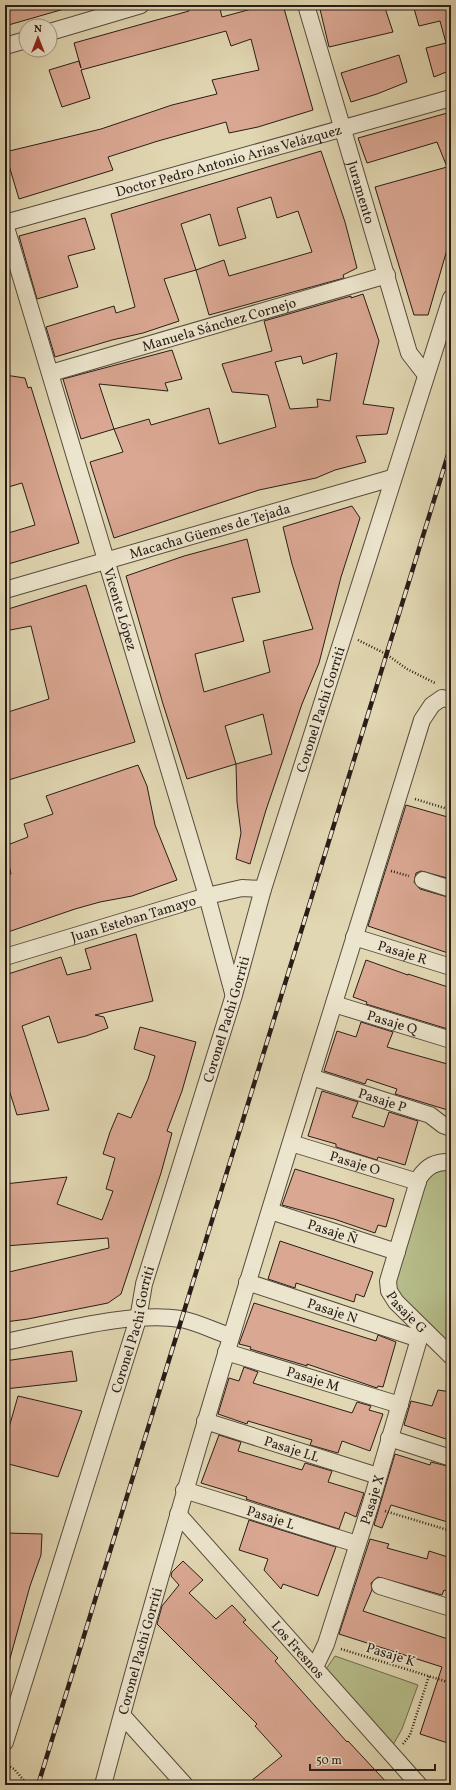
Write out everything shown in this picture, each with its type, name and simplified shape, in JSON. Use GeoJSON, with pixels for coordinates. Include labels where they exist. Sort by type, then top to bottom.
{"type":"FeatureCollection","features":[{"type":"Feature","properties":{"kind":"street"},"geometry":{"type":"LineString","coordinates":[[58,30],[141,5]]}},
{"type":"Feature","properties":{"kind":"street","name":"Juramento"},"geometry":{"type":"LineString","coordinates":[[306,5],[409,353],[426,375]]}},
{"type":"Feature","properties":{"kind":"street"},"geometry":{"type":"LineString","coordinates":[[5,46],[18,42]]}},
{"type":"Feature","properties":{"kind":"street","name":"Doctor Pedro Antonio Arias Velázquez"},"geometry":{"type":"LineString","coordinates":[[5,224],[451,98]]}},
{"type":"Feature","properties":{"kind":"street","name":"Vicente López"},"geometry":{"type":"LineString","coordinates":[[5,224],[207,896],[234,995]]}},
{"type":"Feature","properties":{"kind":"street","name":"Manuela Sánchez Cornejo"},"geometry":{"type":"LineString","coordinates":[[51,373],[387,275]]}},
{"type":"Feature","properties":{"kind":"street","name":"Coronel Pachi Gorriti"},"geometry":{"type":"LineString","coordinates":[[5,1742],[7,1726],[138,1319],[144,1284],[234,995],[263,889],[392,478],[451,298]]}},
{"type":"Feature","properties":{"kind":"street","name":"Macacha Güemes de Tejada"},"geometry":{"type":"LineString","coordinates":[[5,590],[106,559],[392,478]]}},
{"type":"Feature","properties":{"kind":"street","name":"Coronel Pachi Gorriti"},"geometry":{"type":"LineString","coordinates":[[103,1785],[184,1490],[247,1282],[292,1143],[354,937],[422,720],[432,705],[447,699]]}},
{"type":"Feature","properties":{"kind":"street"},"geometry":{"type":"LineString","coordinates":[[423,880],[451,889]]}},
{"type":"Feature","properties":{"kind":"street","name":"Juan Esteban Tamayo"},"geometry":{"type":"LineString","coordinates":[[5,957],[207,896],[242,888],[263,889]]}},
{"type":"Feature","properties":{"kind":"street","name":"Pasaje R"},"geometry":{"type":"LineString","coordinates":[[354,937],[451,967]]}},
{"type":"Feature","properties":{"kind":"street","name":"Pasaje Q"},"geometry":{"type":"LineString","coordinates":[[334,1004],[451,1040]]}},
{"type":"Feature","properties":{"kind":"street","name":"Pasaje P"},"geometry":{"type":"LineString","coordinates":[[311,1077],[430,1115],[451,1128]]}},
{"type":"Feature","properties":{"kind":"street","name":"Pasaje O"},"geometry":{"type":"LineString","coordinates":[[292,1143],[418,1182]]}},
{"type":"Feature","properties":{"kind":"street"},"geometry":{"type":"LineString","coordinates":[[396,1252],[418,1182],[424,1170],[431,1165],[440,1162],[451,1162]]}},
{"type":"Feature","properties":{"kind":"street","name":"Pasaje Ñ"},"geometry":{"type":"LineString","coordinates":[[270,1211],[396,1252]]}},
{"type":"Feature","properties":{"kind":"street","name":"Pasaje G"},"geometry":{"type":"LineString","coordinates":[[396,1252],[388,1281],[389,1291],[421,1335],[451,1356]]}},
{"type":"Feature","properties":{"kind":"street","name":"Pasaje N"},"geometry":{"type":"LineString","coordinates":[[247,1282],[421,1335]]}},
{"type":"Feature","properties":{"kind":"street","name":"Pasaje M"},"geometry":{"type":"LineString","coordinates":[[5,1342],[107,1322],[138,1319],[181,1320],[228,1344],[400,1404]]}},
{"type":"Feature","properties":{"kind":"street","name":"Pasaje X"},"geometry":{"type":"LineString","coordinates":[[315,1667],[326,1644],[370,1506],[389,1438],[421,1335]]}},
{"type":"Feature","properties":{"kind":"street","name":"Pasaje LL"},"geometry":{"type":"LineString","coordinates":[[205,1422],[378,1476]]}},
{"type":"Feature","properties":{"kind":"street"},"geometry":{"type":"LineString","coordinates":[[389,1438],[451,1458]]}},
{"type":"Feature","properties":{"kind":"street","name":"Pasaje L"},"geometry":{"type":"LineString","coordinates":[[184,1490],[357,1544]]}},
{"type":"Feature","properties":{"kind":"street","name":"Los Fresnos"},"geometry":{"type":"LineString","coordinates":[[178,1514],[419,1785]]}},
{"type":"Feature","properties":{"kind":"street"},"geometry":{"type":"LineString","coordinates":[[380,1586],[451,1608]]}},
{"type":"Feature","properties":{"kind":"street"},"geometry":{"type":"LineString","coordinates":[[122,1715],[185,1785]]}},
{"type":"Feature","properties":{"kind":"path"},"geometry":{"type":"LineString","coordinates":[[343,633],[386,654],[407,669],[435,683],[447,699]]}},
{"type":"Feature","properties":{"kind":"path"},"geometry":{"type":"LineString","coordinates":[[399,794],[451,810]]}},
{"type":"Feature","properties":{"kind":"path"},"geometry":{"type":"LineString","coordinates":[[377,867],[423,880]]}},
{"type":"Feature","properties":{"kind":"path"},"geometry":{"type":"LineString","coordinates":[[370,1506],[451,1531]]}},
{"type":"Feature","properties":{"kind":"path","name":"Pasaje K"},"geometry":{"type":"LineString","coordinates":[[326,1644],[451,1683]]}},
{"type":"Feature","properties":{"kind":"path"},"geometry":{"type":"LineString","coordinates":[[393,1757],[410,1735],[429,1676]]}},
{"type":"Feature","properties":{"kind":"path"},"geometry":{"type":"LineString","coordinates":[[5,1764],[14,1769],[28,1785]]}},
{"type":"Feature","properties":{"kind":"green space"},"geometry":{"type":"Polygon","coordinates":[[[451,1162],[451,1356],[389,1291],[418,1182],[451,1162]]]}},
{"type":"Feature","properties":{"kind":"green space"},"geometry":{"type":"Polygon","coordinates":[[[335,1656],[418,1685],[402,1729],[393,1745],[326,1669],[335,1656]]]}},
{"type":"Feature","properties":{"kind":"building"},"geometry":{"type":"Polygon","coordinates":[[[5,5],[64,5],[64,9],[33,18],[18,18],[18,22],[5,26],[5,5]]]}},
{"type":"Feature","properties":{"kind":"building"},"geometry":{"type":"Polygon","coordinates":[[[187,5],[219,5],[222,17],[266,5],[283,5],[313,110],[258,127],[229,133],[226,122],[158,141],[108,157],[113,170],[19,199],[5,152],[101,129],[172,105],[217,94],[212,80],[259,70],[251,39],[231,46],[226,31],[81,70],[90,98],[62,107],[49,70],[79,61],[81,68],[74,43],[189,11],[187,5]]]}},
{"type":"Feature","properties":{"kind":"building"},"geometry":{"type":"Polygon","coordinates":[[[319,5],[384,5],[393,32],[329,47],[319,5]]]}},
{"type":"Feature","properties":{"kind":"building"},"geometry":{"type":"Polygon","coordinates":[[[413,5],[451,5],[451,70],[434,77],[426,48],[446,43],[440,21],[419,26],[413,5]]]}},
{"type":"Feature","properties":{"kind":"building"},"geometry":{"type":"Polygon","coordinates":[[[399,55],[407,82],[377,94],[351,102],[341,73],[399,55]]]}},
{"type":"Feature","properties":{"kind":"building"},"geometry":{"type":"Polygon","coordinates":[[[451,112],[451,236],[428,315],[414,315],[375,187],[447,167],[437,142],[367,163],[358,138],[451,112]]]}},
{"type":"Feature","properties":{"kind":"building"},"geometry":{"type":"Polygon","coordinates":[[[321,151],[345,222],[357,268],[343,275],[344,278],[209,315],[196,270],[164,279],[179,321],[143,333],[112,340],[55,357],[46,327],[114,306],[116,313],[135,307],[111,214],[321,151]],[[271,197],[237,208],[246,238],[219,246],[210,214],[181,224],[196,270],[224,260],[229,276],[312,252],[298,211],[277,218],[271,197]]]}},
{"type":"Feature","properties":{"kind":"building"},"geometry":{"type":"Polygon","coordinates":[[[85,218],[95,249],[68,256],[78,287],[37,299],[19,236],[85,218]]]}},
{"type":"Feature","properties":{"kind":"building"},"geometry":{"type":"Polygon","coordinates":[[[363,294],[379,341],[363,404],[394,408],[387,434],[356,436],[366,462],[335,470],[316,478],[259,490],[114,538],[90,462],[123,452],[114,429],[149,419],[151,425],[209,408],[219,444],[276,427],[268,395],[232,392],[222,364],[272,351],[264,321],[351,296],[351,298],[363,294]],[[337,353],[303,364],[301,356],[275,362],[290,409],[318,407],[317,399],[330,401],[337,353]]]}},
{"type":"Feature","properties":{"kind":"building"},"geometry":{"type":"Polygon","coordinates":[[[172,350],[182,379],[165,383],[168,391],[99,384],[114,429],[81,439],[63,379],[172,350]]]}},
{"type":"Feature","properties":{"kind":"building"},"geometry":{"type":"Polygon","coordinates":[[[5,375],[25,378],[28,388],[31,387],[79,543],[5,565],[5,534],[35,525],[22,483],[5,488],[5,375]]]}},
{"type":"Feature","properties":{"kind":"building"},"geometry":{"type":"Polygon","coordinates":[[[352,506],[360,518],[341,577],[319,663],[302,704],[266,810],[250,864],[236,859],[241,833],[237,802],[236,764],[187,779],[163,704],[126,576],[184,556],[247,539],[260,592],[232,598],[244,641],[195,654],[204,692],[270,672],[263,641],[313,629],[292,564],[283,527],[352,506]],[[263,714],[225,726],[236,764],[272,754],[263,714]]]}},
{"type":"Feature","properties":{"kind":"building"},"geometry":{"type":"Polygon","coordinates":[[[86,585],[135,742],[5,781],[5,713],[49,699],[31,626],[5,631],[5,610],[86,585]]]}},
{"type":"Feature","properties":{"kind":"building"},"geometry":{"type":"Polygon","coordinates":[[[138,765],[147,786],[155,825],[177,880],[132,896],[100,902],[75,909],[5,933],[5,876],[11,874],[5,846],[28,837],[24,824],[53,814],[46,796],[138,765]]]}},
{"type":"Feature","properties":{"kind":"building"},"geometry":{"type":"Polygon","coordinates":[[[406,805],[451,818],[451,879],[421,871],[416,873],[414,882],[420,889],[451,898],[451,954],[368,926],[406,805]]]}},
{"type":"Feature","properties":{"kind":"building"},"geometry":{"type":"Polygon","coordinates":[[[136,934],[153,1001],[95,1015],[104,1017],[108,1028],[86,1036],[58,1043],[49,1016],[22,1026],[49,1110],[17,1115],[5,1077],[5,975],[61,957],[67,975],[91,969],[85,949],[136,934]]]}},
{"type":"Feature","properties":{"kind":"building"},"geometry":{"type":"Polygon","coordinates":[[[366,960],[451,988],[451,1030],[366,1004],[367,1002],[353,997],[366,960]]]}},
{"type":"Feature","properties":{"kind":"building"},"geometry":{"type":"Polygon","coordinates":[[[361,1022],[393,1032],[387,1047],[451,1065],[451,1111],[395,1094],[397,1089],[367,1079],[365,1084],[324,1071],[337,1031],[356,1037],[361,1022]]]}},
{"type":"Feature","properties":{"kind":"building"},"geometry":{"type":"Polygon","coordinates":[[[140,1027],[196,1042],[182,1091],[167,1131],[172,1133],[161,1173],[121,1294],[108,1303],[28,1319],[5,1322],[5,1273],[109,1248],[108,1238],[5,1246],[5,1184],[67,1177],[57,1204],[102,1220],[113,1191],[106,1189],[115,1158],[103,1154],[110,1132],[118,1113],[131,1118],[148,1079],[155,1056],[134,1049],[140,1027]]]}},
{"type":"Feature","properties":{"kind":"building"},"geometry":{"type":"Polygon","coordinates":[[[322,1091],[358,1102],[352,1117],[384,1127],[389,1112],[418,1121],[405,1165],[378,1157],[377,1160],[336,1147],[336,1144],[308,1136],[322,1091]]]}},
{"type":"Feature","properties":{"kind":"building"},"geometry":{"type":"Polygon","coordinates":[[[295,1169],[394,1199],[386,1227],[378,1225],[375,1233],[334,1219],[282,1205],[295,1169]]]}},
{"type":"Feature","properties":{"kind":"building"},"geometry":{"type":"Polygon","coordinates":[[[280,1241],[373,1272],[364,1297],[356,1294],[354,1302],[296,1283],[295,1288],[268,1279],[280,1241]]]}},
{"type":"Feature","properties":{"kind":"building"},"geometry":{"type":"Polygon","coordinates":[[[254,1303],[376,1341],[378,1335],[396,1342],[383,1387],[378,1386],[377,1388],[307,1364],[307,1366],[250,1349],[251,1347],[239,1344],[254,1303]]]}},
{"type":"Feature","properties":{"kind":"building"},"geometry":{"type":"Polygon","coordinates":[[[72,1351],[77,1381],[5,1389],[5,1361],[72,1351]]]}},
{"type":"Feature","properties":{"kind":"building"},"geometry":{"type":"Polygon","coordinates":[[[244,1367],[258,1372],[253,1383],[352,1413],[357,1402],[371,1406],[369,1410],[383,1414],[370,1451],[342,1441],[338,1453],[310,1445],[312,1440],[248,1421],[247,1424],[218,1414],[229,1378],[239,1381],[244,1367]]]}},
{"type":"Feature","properties":{"kind":"building"},"geometry":{"type":"Polygon","coordinates":[[[438,1390],[451,1392],[451,1423],[446,1439],[404,1425],[411,1401],[432,1406],[438,1390]]]}},
{"type":"Feature","properties":{"kind":"building"},"geometry":{"type":"Polygon","coordinates":[[[18,1396],[82,1411],[58,1477],[5,1463],[5,1430],[8,1431],[18,1396]]]}},
{"type":"Feature","properties":{"kind":"building"},"geometry":{"type":"Polygon","coordinates":[[[219,1435],[241,1442],[238,1451],[302,1470],[305,1463],[332,1471],[328,1482],[364,1493],[356,1517],[345,1512],[339,1529],[246,1499],[247,1497],[201,1483],[219,1435]]]}},
{"type":"Feature","properties":{"kind":"building"},"geometry":{"type":"Polygon","coordinates":[[[395,1454],[430,1465],[431,1462],[451,1467],[451,1523],[391,1505],[382,1528],[374,1525],[395,1454]]]}},
{"type":"Feature","properties":{"kind":"building"},"geometry":{"type":"Polygon","coordinates":[[[249,1520],[336,1547],[318,1596],[283,1584],[281,1589],[264,1570],[268,1559],[239,1550],[249,1520]]]}},
{"type":"Feature","properties":{"kind":"building"},"geometry":{"type":"Polygon","coordinates":[[[5,1533],[42,1534],[41,1555],[30,1586],[9,1662],[5,1662],[5,1533]]]}},
{"type":"Feature","properties":{"kind":"building"},"geometry":{"type":"Polygon","coordinates":[[[370,1539],[389,1544],[387,1548],[427,1559],[429,1551],[451,1558],[451,1593],[444,1590],[442,1595],[378,1577],[371,1583],[372,1590],[363,1611],[451,1640],[451,1744],[420,1734],[442,1667],[339,1634],[370,1539]]]}},
{"type":"Feature","properties":{"kind":"building"},"geometry":{"type":"Polygon","coordinates":[[[183,1561],[203,1580],[189,1593],[216,1619],[232,1605],[246,1620],[243,1622],[278,1658],[275,1661],[347,1742],[348,1741],[389,1785],[246,1785],[282,1756],[255,1726],[257,1724],[157,1624],[162,1606],[179,1585],[171,1576],[172,1572],[183,1561]]]}},
{"type":"Feature","properties":{"kind":"railway"},"geometry":{"type":"LineString","coordinates":[[38,1785],[451,445]]}}]}
